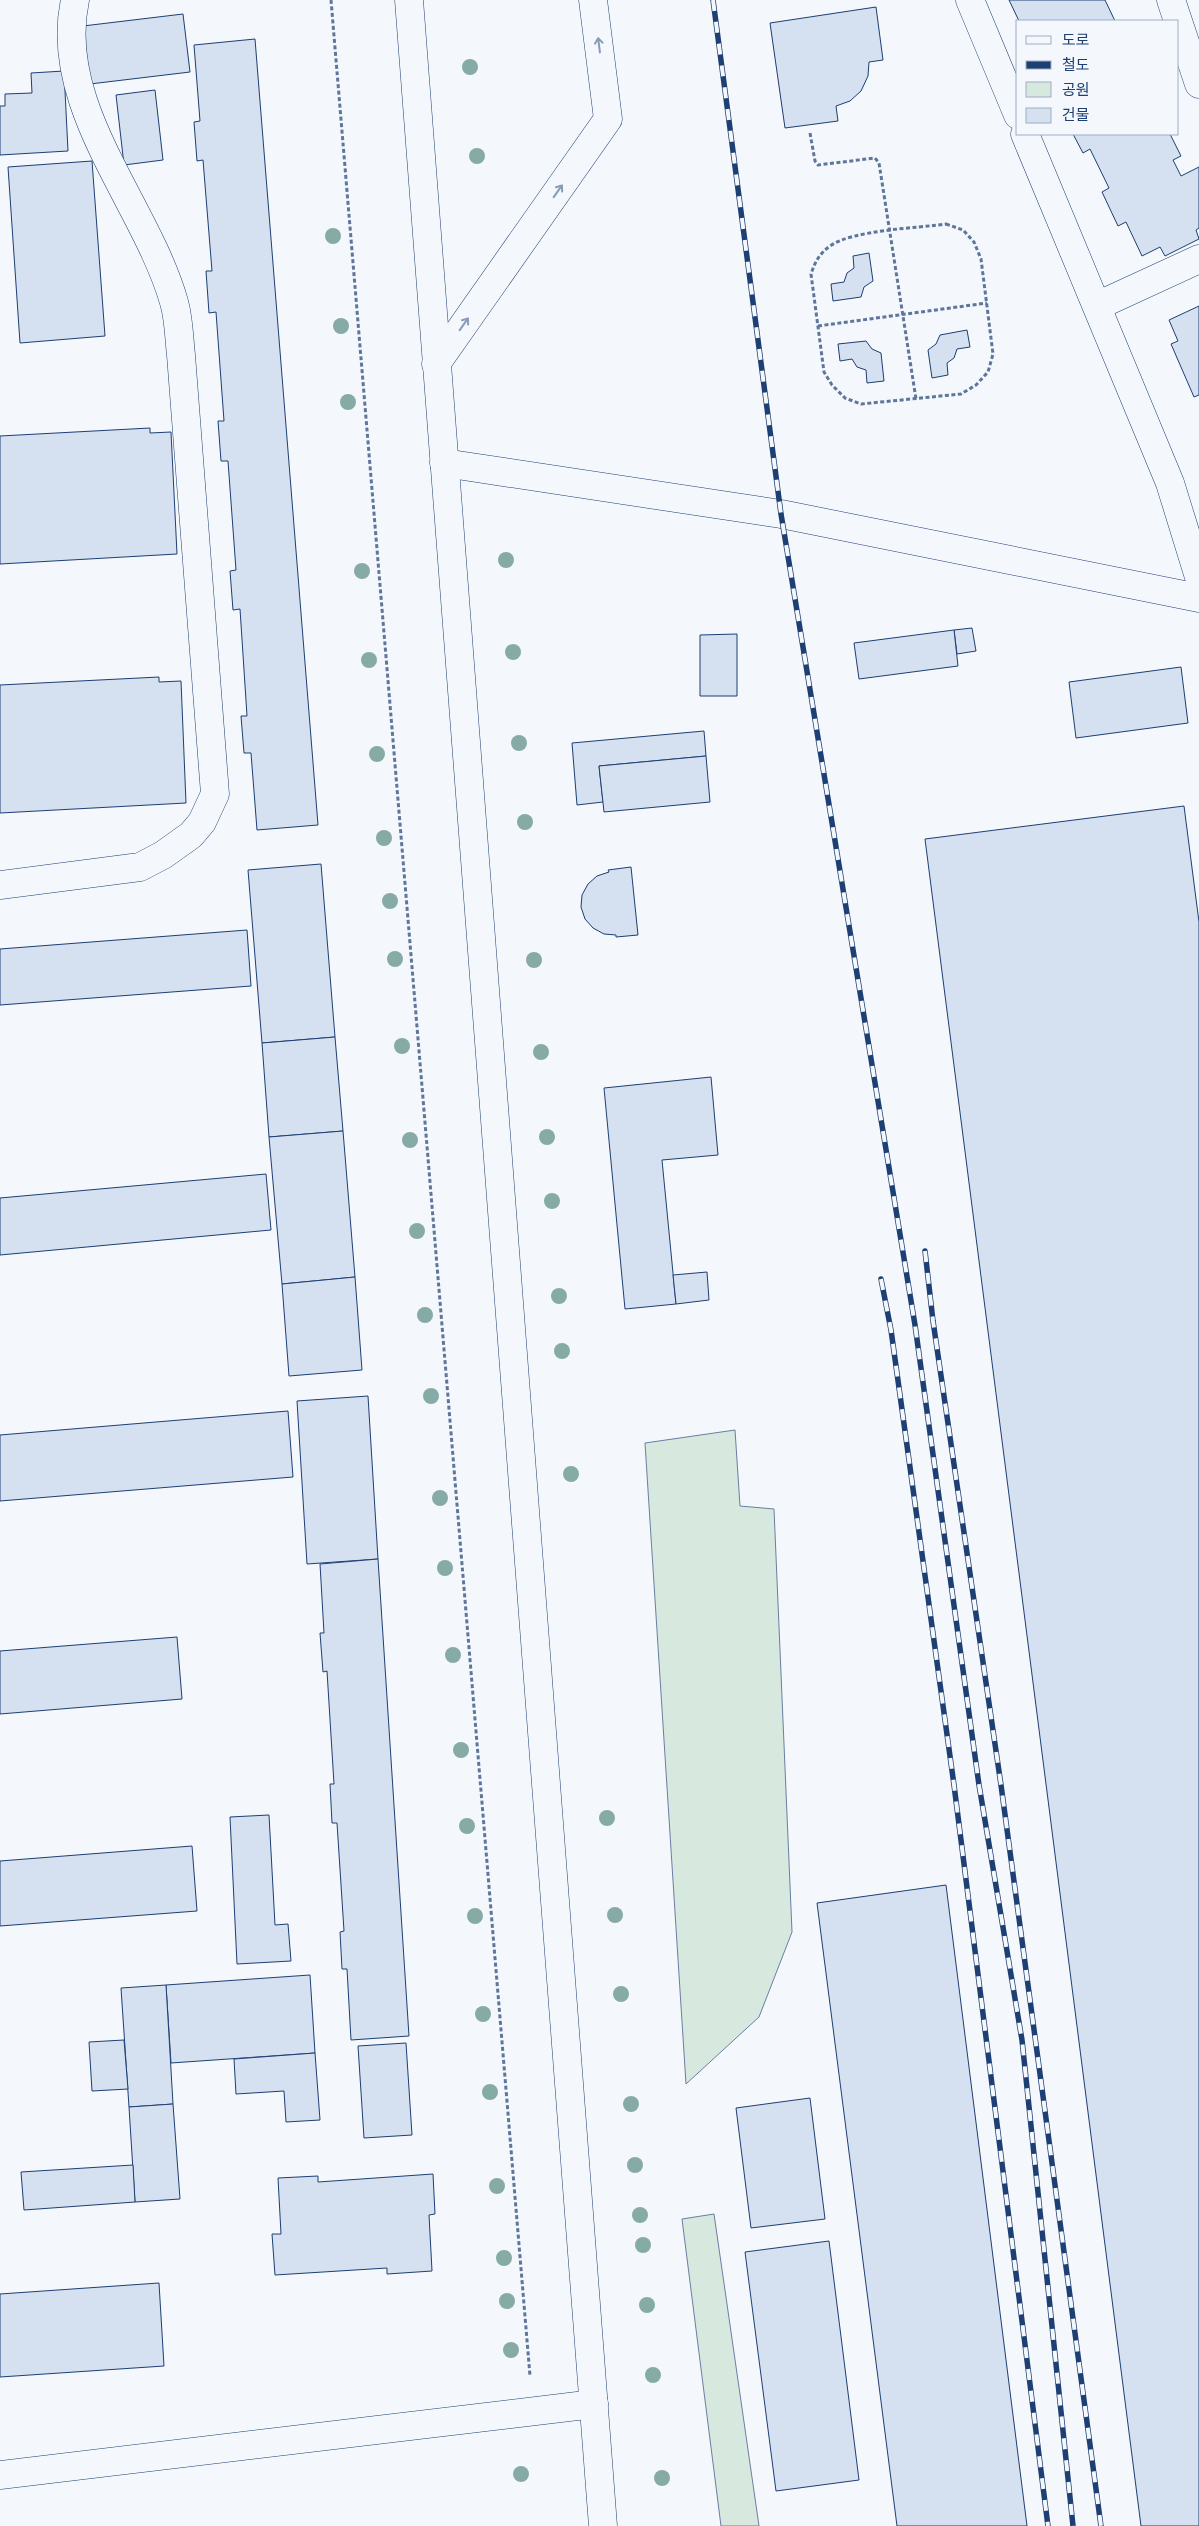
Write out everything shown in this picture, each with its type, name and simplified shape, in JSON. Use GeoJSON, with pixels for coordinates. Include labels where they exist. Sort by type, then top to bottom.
{"type":"FeatureCollection","features":[{"type":"Feature","properties":{"kind":"main road"},"geometry":{"type":"LineString","coordinates":[[0,885],[140,867],[163,855],[191,835],[202,822],[216,794],[181,355],[175,303],[146,232],[104,150],[79,92],[71,39],[71,18],[75,0]]}},
{"type":"Feature","properties":{"kind":"main road"},"geometry":{"type":"LineString","coordinates":[[408,0],[603,2526]]}},
{"type":"Feature","properties":{"kind":"main road"},"geometry":{"type":"LineString","coordinates":[[436,364],[608,119],[593,0]]}},
{"type":"Feature","properties":{"kind":"main road"},"geometry":{"type":"LineString","coordinates":[[970,0],[1016,110]]}},
{"type":"Feature","properties":{"kind":"main road"},"geometry":{"type":"LineString","coordinates":[[1171,0],[1178,20]]}},
{"type":"Feature","properties":{"kind":"main road"},"geometry":{"type":"LineString","coordinates":[[1179,24],[1199,84]]}},
{"type":"Feature","properties":{"kind":"main road"},"geometry":{"type":"LineString","coordinates":[[1025,135],[1170,483],[1199,577]]}},
{"type":"Feature","properties":{"kind":"main road"},"geometry":{"type":"LineString","coordinates":[[1097,306],[1199,259]]}},
{"type":"Feature","properties":{"kind":"main road"},"geometry":{"type":"LineString","coordinates":[[444,463],[781,514],[1199,598]]}},
{"type":"Feature","properties":{"kind":"main road"},"geometry":{"type":"LineString","coordinates":[[0,2475],[594,2404]]}},
{"type":"Feature","properties":{"kind":"path"},"geometry":{"type":"LineString","coordinates":[[331,0],[533,2412]]}},
{"type":"Feature","properties":{"kind":"path"},"geometry":{"type":"LineString","coordinates":[[810,133],[815,161],[818,164],[875,158],[879,163],[916,399]]}},
{"type":"Feature","properties":{"kind":"path"},"geometry":{"type":"LineString","coordinates":[[946,224],[962,230],[974,242],[981,259],[987,304],[993,354],[988,372],[976,385],[961,394],[861,404],[845,398],[832,385],[824,372],[810,274],[816,258],[830,246],[847,238],[946,224]]}},
{"type":"Feature","properties":{"kind":"path"},"geometry":{"type":"LineString","coordinates":[[818,326],[987,304]]}},
{"type":"Feature","properties":{"kind":"green space"},"geometry":{"type":"Polygon","coordinates":[[[735,1430],[740,1506],[774,1509],[792,1932],[759,2017],[686,2084],[645,1443],[735,1430]]]}},
{"type":"Feature","properties":{"kind":"green space"},"geometry":{"type":"Polygon","coordinates":[[[714,2214],[759,2526],[721,2526],[682,2219],[714,2214]]]}},
{"type":"Feature","properties":{"kind":"building"},"geometry":{"type":"Polygon","coordinates":[[[1009,0],[1105,0],[1115,20],[1019,20],[1009,0]]]}},
{"type":"Feature","properties":{"kind":"building"},"geometry":{"type":"Polygon","coordinates":[[[876,7],[883,60],[869,62],[868,76],[861,91],[850,101],[836,106],[838,121],[785,128],[770,23],[876,7]]]}},
{"type":"Feature","properties":{"kind":"building"},"geometry":{"type":"Polygon","coordinates":[[[183,14],[190,72],[90,84],[83,26],[183,14]]]}},
{"type":"Feature","properties":{"kind":"building"},"geometry":{"type":"Polygon","coordinates":[[[255,39],[318,825],[257,830],[251,753],[244,753],[241,716],[247,716],[240,609],[233,610],[230,571],[236,570],[228,461],[221,461],[218,421],[224,421],[216,312],[209,313],[206,271],[212,271],[203,160],[197,161],[194,122],[200,121],[194,45],[255,39]]]}},
{"type":"Feature","properties":{"kind":"building"},"geometry":{"type":"Polygon","coordinates":[[[64,71],[68,151],[0,155],[0,106],[5,106],[5,94],[32,93],[31,73],[64,71]]]}},
{"type":"Feature","properties":{"kind":"building"},"geometry":{"type":"Polygon","coordinates":[[[155,90],[163,160],[124,165],[116,95],[155,90]]]}},
{"type":"Feature","properties":{"kind":"building"},"geometry":{"type":"Polygon","coordinates":[[[1074,135],[1170,135],[1181,156],[1173,160],[1181,176],[1199,167],[1199,228],[1196,230],[1199,239],[1165,256],[1160,247],[1142,256],[1126,222],[1118,226],[1102,192],[1109,188],[1090,149],[1083,153],[1074,135]]]}},
{"type":"Feature","properties":{"kind":"building"},"geometry":{"type":"Polygon","coordinates":[[[92,161],[105,336],[20,343],[8,167],[92,161]]]}},
{"type":"Feature","properties":{"kind":"building"},"geometry":{"type":"Polygon","coordinates":[[[869,253],[873,281],[864,287],[861,297],[833,301],[831,284],[844,282],[847,273],[854,268],[853,256],[869,253]]]}},
{"type":"Feature","properties":{"kind":"building"},"geometry":{"type":"Polygon","coordinates":[[[1199,306],[1199,395],[1194,397],[1171,344],[1178,341],[1169,320],[1199,306]]]}},
{"type":"Feature","properties":{"kind":"building"},"geometry":{"type":"Polygon","coordinates":[[[967,330],[970,347],[957,349],[954,358],[947,363],[948,375],[932,378],[928,350],[936,344],[940,335],[967,330]]]}},
{"type":"Feature","properties":{"kind":"building"},"geometry":{"type":"Polygon","coordinates":[[[866,341],[872,349],[881,353],[884,381],[867,383],[866,370],[857,367],[852,359],[840,361],[838,344],[866,341]]]}},
{"type":"Feature","properties":{"kind":"building"},"geometry":{"type":"Polygon","coordinates":[[[150,428],[150,433],[171,432],[177,554],[0,564],[0,436],[150,428]]]}},
{"type":"Feature","properties":{"kind":"building"},"geometry":{"type":"Polygon","coordinates":[[[972,628],[976,651],[957,654],[954,630],[972,628]]]}},
{"type":"Feature","properties":{"kind":"building"},"geometry":{"type":"Polygon","coordinates":[[[954,630],[958,666],[859,679],[854,643],[954,630]]]}},
{"type":"Feature","properties":{"kind":"building"},"geometry":{"type":"Polygon","coordinates":[[[737,634],[737,696],[700,696],[700,635],[737,634]]]}},
{"type":"Feature","properties":{"kind":"building"},"geometry":{"type":"Polygon","coordinates":[[[1181,667],[1188,723],[1076,738],[1069,682],[1181,667]]]}},
{"type":"Feature","properties":{"kind":"building"},"geometry":{"type":"Polygon","coordinates":[[[159,677],[159,682],[181,681],[186,803],[0,813],[0,685],[159,677]]]}},
{"type":"Feature","properties":{"kind":"building"},"geometry":{"type":"Polygon","coordinates":[[[704,731],[706,756],[599,766],[603,802],[577,805],[572,743],[704,731]]]}},
{"type":"Feature","properties":{"kind":"building"},"geometry":{"type":"Polygon","coordinates":[[[706,756],[710,802],[604,812],[599,766],[706,756]]]}},
{"type":"Feature","properties":{"kind":"building"},"geometry":{"type":"Polygon","coordinates":[[[1184,806],[1199,922],[1199,2526],[1141,2526],[925,839],[1184,806]]]}},
{"type":"Feature","properties":{"kind":"building"},"geometry":{"type":"Polygon","coordinates":[[[321,864],[335,1037],[262,1043],[248,870],[321,864]]]}},
{"type":"Feature","properties":{"kind":"building"},"geometry":{"type":"Polygon","coordinates":[[[631,867],[638,935],[616,937],[616,935],[604,934],[593,928],[585,919],[581,907],[582,895],[588,884],[597,876],[609,872],[608,870],[631,867]]]}},
{"type":"Feature","properties":{"kind":"building"},"geometry":{"type":"Polygon","coordinates":[[[247,930],[251,986],[0,1005],[0,949],[247,930]]]}},
{"type":"Feature","properties":{"kind":"building"},"geometry":{"type":"Polygon","coordinates":[[[335,1037],[343,1131],[269,1137],[262,1043],[335,1037]]]}},
{"type":"Feature","properties":{"kind":"building"},"geometry":{"type":"Polygon","coordinates":[[[711,1077],[718,1155],[662,1160],[676,1304],[625,1309],[604,1088],[711,1077]]]}},
{"type":"Feature","properties":{"kind":"building"},"geometry":{"type":"Polygon","coordinates":[[[343,1131],[355,1277],[282,1284],[269,1137],[343,1131]]]}},
{"type":"Feature","properties":{"kind":"building"},"geometry":{"type":"Polygon","coordinates":[[[266,1174],[271,1230],[0,1255],[0,1198],[266,1174]]]}},
{"type":"Feature","properties":{"kind":"building"},"geometry":{"type":"Polygon","coordinates":[[[707,1272],[709,1300],[676,1304],[673,1275],[707,1272]]]}},
{"type":"Feature","properties":{"kind":"building"},"geometry":{"type":"Polygon","coordinates":[[[355,1277],[362,1370],[289,1376],[282,1284],[355,1277]]]}},
{"type":"Feature","properties":{"kind":"building"},"geometry":{"type":"Polygon","coordinates":[[[368,1396],[378,1559],[307,1564],[297,1401],[368,1396]]]}},
{"type":"Feature","properties":{"kind":"building"},"geometry":{"type":"Polygon","coordinates":[[[288,1411],[293,1477],[0,1501],[0,1435],[288,1411]]]}},
{"type":"Feature","properties":{"kind":"building"},"geometry":{"type":"Polygon","coordinates":[[[378,1559],[409,2036],[351,2040],[347,1969],[342,1969],[340,1932],[344,1931],[337,1823],[332,1823],[330,1784],[334,1784],[327,1671],[323,1672],[320,1633],[324,1633],[320,1564],[378,1559]]]}},
{"type":"Feature","properties":{"kind":"building"},"geometry":{"type":"Polygon","coordinates":[[[177,1637],[182,1699],[0,1714],[0,1651],[177,1637]]]}},
{"type":"Feature","properties":{"kind":"building"},"geometry":{"type":"Polygon","coordinates":[[[269,1815],[275,1925],[288,1924],[291,1961],[237,1964],[230,1817],[269,1815]]]}},
{"type":"Feature","properties":{"kind":"building"},"geometry":{"type":"Polygon","coordinates":[[[192,1846],[197,1911],[0,1926],[0,1861],[192,1846]]]}},
{"type":"Feature","properties":{"kind":"building"},"geometry":{"type":"Polygon","coordinates":[[[946,1885],[1027,2526],[897,2526],[817,1903],[946,1885]]]}},
{"type":"Feature","properties":{"kind":"building"},"geometry":{"type":"Polygon","coordinates":[[[310,1975],[315,2053],[171,2063],[166,1985],[310,1975]]]}},
{"type":"Feature","properties":{"kind":"building"},"geometry":{"type":"Polygon","coordinates":[[[166,1985],[173,2104],[129,2107],[121,1988],[166,1985]]]}},
{"type":"Feature","properties":{"kind":"building"},"geometry":{"type":"Polygon","coordinates":[[[124,2040],[128,2089],[92,2091],[89,2042],[124,2040]]]}},
{"type":"Feature","properties":{"kind":"building"},"geometry":{"type":"Polygon","coordinates":[[[406,2043],[412,2135],[364,2138],[358,2046],[406,2043]]]}},
{"type":"Feature","properties":{"kind":"building"},"geometry":{"type":"Polygon","coordinates":[[[315,2053],[320,2120],[286,2122],[284,2091],[236,2094],[234,2059],[315,2053]]]}},
{"type":"Feature","properties":{"kind":"building"},"geometry":{"type":"Polygon","coordinates":[[[810,2098],[825,2219],[751,2228],[736,2108],[810,2098]]]}},
{"type":"Feature","properties":{"kind":"building"},"geometry":{"type":"Polygon","coordinates":[[[173,2104],[180,2199],[135,2202],[129,2107],[173,2104]]]}},
{"type":"Feature","properties":{"kind":"building"},"geometry":{"type":"Polygon","coordinates":[[[133,2165],[135,2202],[24,2210],[21,2172],[133,2165]]]}},
{"type":"Feature","properties":{"kind":"building"},"geometry":{"type":"Polygon","coordinates":[[[433,2174],[435,2214],[429,2215],[432,2271],[387,2274],[387,2268],[275,2275],[272,2234],[281,2234],[278,2178],[318,2176],[318,2182],[433,2174]]]}},
{"type":"Feature","properties":{"kind":"building"},"geometry":{"type":"Polygon","coordinates":[[[829,2241],[859,2480],[776,2491],[745,2252],[829,2241]]]}},
{"type":"Feature","properties":{"kind":"building"},"geometry":{"type":"Polygon","coordinates":[[[159,2283],[164,2366],[0,2377],[0,2294],[159,2283]]]}},
{"type":"Feature","properties":{"kind":"railway"},"geometry":{"type":"LineString","coordinates":[[713,0],[781,514],[915,1325],[979,1785],[1022,2040],[1073,2526]]}},
{"type":"Feature","properties":{"kind":"railway"},"geometry":{"type":"LineString","coordinates":[[925,1251],[933,1321],[1001,1785],[1101,2526]]}},
{"type":"Feature","properties":{"kind":"railway"},"geometry":{"type":"LineString","coordinates":[[881,1279],[891,1330],[954,1785],[1048,2526]]}}]}
